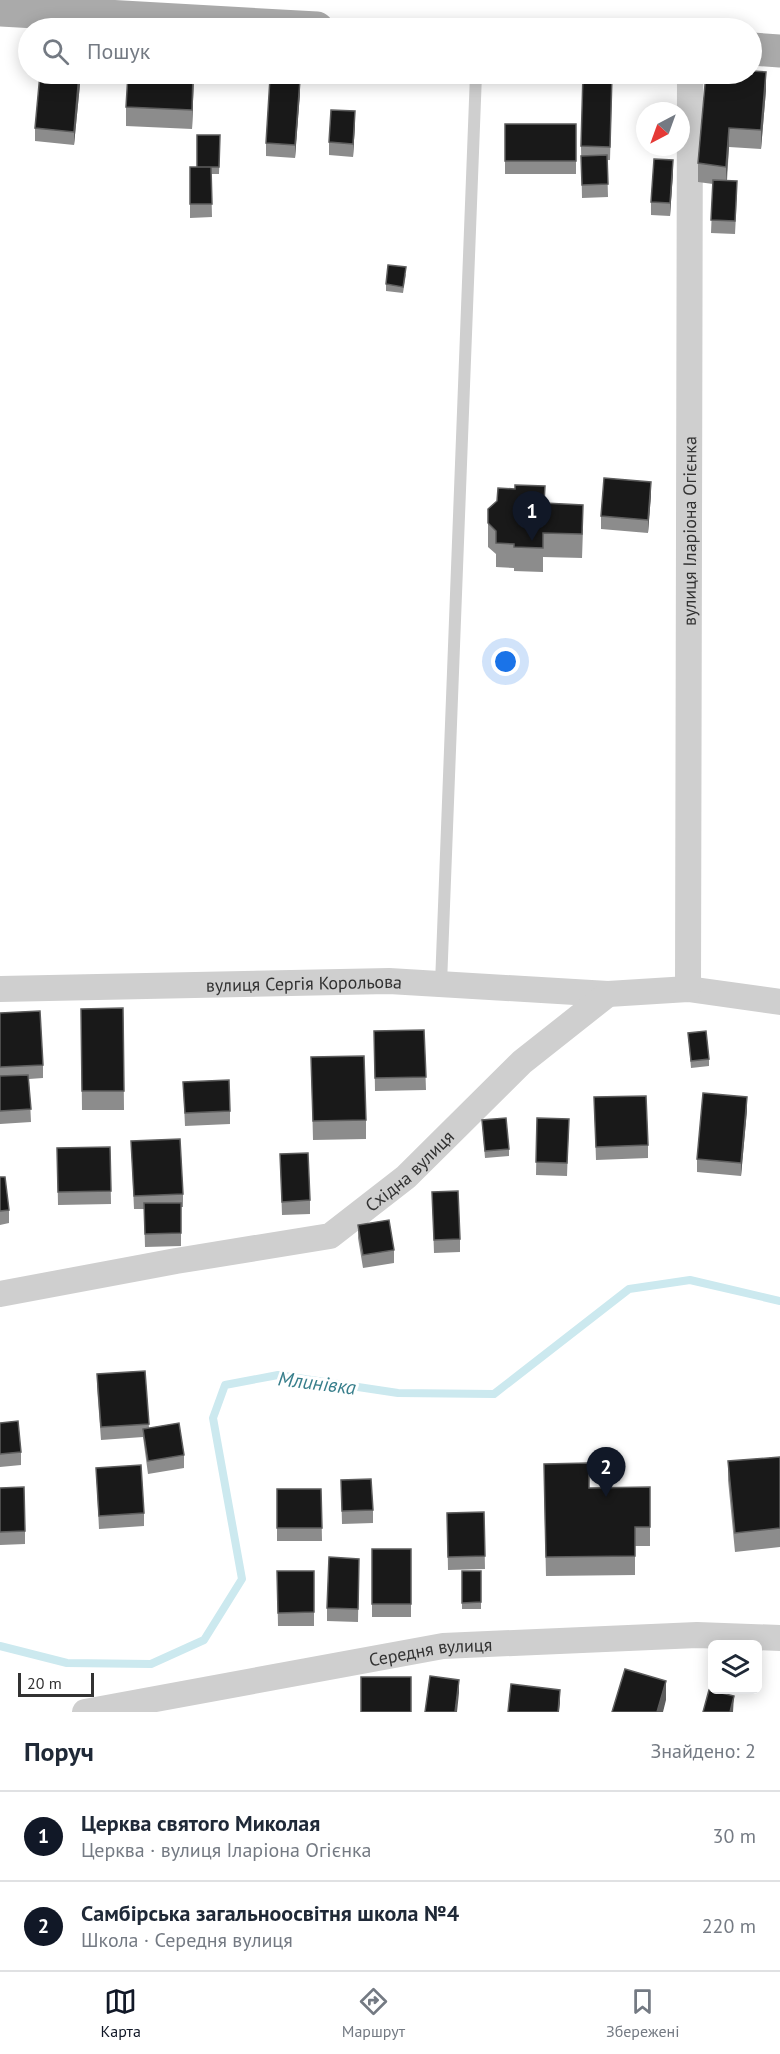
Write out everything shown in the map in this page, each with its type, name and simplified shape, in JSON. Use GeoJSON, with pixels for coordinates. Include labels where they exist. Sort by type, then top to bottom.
{"type":"FeatureCollection","features":[{"type":"Feature","properties":{"kind":"main road"},"geometry":{"type":"LineString","coordinates":[[0,10],[141,18]]}},
{"type":"Feature","properties":{"kind":"main road"},"geometry":{"type":"LineString","coordinates":[[762,50],[780,51]]}},
{"type":"Feature","properties":{"kind":"street","name":"вулиця Іларіона Огієнка"},"geometry":{"type":"LineString","coordinates":[[688,989],[690,84]]}},
{"type":"Feature","properties":{"kind":"street","name":"вулиця Сергія Корольова"},"geometry":{"type":"LineString","coordinates":[[0,988],[389,981],[608,994]]}},
{"type":"Feature","properties":{"kind":"street"},"geometry":{"type":"LineString","coordinates":[[608,994],[688,989],[780,1002]]}},
{"type":"Feature","properties":{"kind":"street","name":"Східна вулиця"},"geometry":{"type":"LineString","coordinates":[[0,1294],[330,1236],[406,1177],[522,1062],[608,994]]}},
{"type":"Feature","properties":{"kind":"street","name":"Середня вулиця"},"geometry":{"type":"LineString","coordinates":[[85,1712],[443,1646],[697,1635],[780,1638]]}},
{"type":"Feature","properties":{"kind":"lane"},"geometry":{"type":"LineString","coordinates":[[441,984],[476,84]]}},
{"type":"Feature","properties":{"kind":"building"},"geometry":{"type":"Polygon","coordinates":[[[762,72],[766,72],[761,130],[729,128],[726,167],[698,163],[705,84],[762,84],[762,72]]]}},
{"type":"Feature","properties":{"kind":"building"},"geometry":{"type":"Polygon","coordinates":[[[39,84],[78,84],[74,132],[35,128],[39,84]]]}},
{"type":"Feature","properties":{"kind":"building"},"geometry":{"type":"Polygon","coordinates":[[[127,84],[193,84],[192,110],[126,107],[127,84]]]}},
{"type":"Feature","properties":{"kind":"building"},"geometry":{"type":"Polygon","coordinates":[[[270,84],[300,84],[295,145],[266,143],[270,84]]]}},
{"type":"Feature","properties":{"kind":"building"},"geometry":{"type":"Polygon","coordinates":[[[583,84],[612,84],[610,147],[581,146],[583,84]]]}},
{"type":"Feature","properties":{"kind":"building"},"geometry":{"type":"Polygon","coordinates":[[[331,110],[355,111],[353,144],[329,142],[331,110]]]}},
{"type":"Feature","properties":{"kind":"building"},"geometry":{"type":"Polygon","coordinates":[[[505,124],[576,124],[576,161],[505,161],[505,124]]]}},
{"type":"Feature","properties":{"kind":"building"},"geometry":{"type":"Polygon","coordinates":[[[197,135],[220,135],[219,167],[197,167],[197,135]]]}},
{"type":"Feature","properties":{"kind":"building"},"geometry":{"type":"Polygon","coordinates":[[[607,155],[608,184],[582,185],[581,156],[607,155]]]}},
{"type":"Feature","properties":{"kind":"building"},"geometry":{"type":"Polygon","coordinates":[[[654,159],[673,160],[670,203],[651,202],[654,159]]]}},
{"type":"Feature","properties":{"kind":"building"},"geometry":{"type":"Polygon","coordinates":[[[190,167],[211,167],[212,204],[190,204],[190,167]]]}},
{"type":"Feature","properties":{"kind":"building"},"geometry":{"type":"Polygon","coordinates":[[[713,180],[737,181],[735,221],[711,220],[713,180]]]}},
{"type":"Feature","properties":{"kind":"building"},"geometry":{"type":"Polygon","coordinates":[[[388,265],[406,267],[403,287],[386,284],[388,265]]]}},
{"type":"Feature","properties":{"kind":"building"},"geometry":{"type":"Polygon","coordinates":[[[604,478],[651,482],[648,520],[601,516],[604,478]]]}},
{"type":"Feature","properties":{"kind":"building"},"geometry":{"type":"Polygon","coordinates":[[[515,485],[545,486],[544,503],[583,505],[582,534],[543,533],[543,548],[514,547],[514,544],[496,543],[496,531],[488,523],[488,509],[497,501],[498,488],[515,489],[515,485]]]}},
{"type":"Feature","properties":{"kind":"building"},"geometry":{"type":"Polygon","coordinates":[[[123,1008],[124,1091],[82,1091],[81,1009],[123,1008]]]}},
{"type":"Feature","properties":{"kind":"building"},"geometry":{"type":"Polygon","coordinates":[[[40,1011],[43,1065],[0,1067],[0,1013],[40,1011]]]}},
{"type":"Feature","properties":{"kind":"building"},"geometry":{"type":"Polygon","coordinates":[[[424,1030],[426,1077],[375,1078],[374,1031],[424,1030]]]}},
{"type":"Feature","properties":{"kind":"building"},"geometry":{"type":"Polygon","coordinates":[[[706,1031],[709,1059],[691,1061],[688,1033],[706,1031]]]}},
{"type":"Feature","properties":{"kind":"building"},"geometry":{"type":"Polygon","coordinates":[[[364,1056],[366,1120],[313,1121],[311,1057],[364,1056]]]}},
{"type":"Feature","properties":{"kind":"building"},"geometry":{"type":"Polygon","coordinates":[[[28,1075],[31,1109],[0,1111],[0,1076],[28,1075]]]}},
{"type":"Feature","properties":{"kind":"building"},"geometry":{"type":"Polygon","coordinates":[[[229,1080],[230,1111],[185,1113],[183,1082],[229,1080]]]}},
{"type":"Feature","properties":{"kind":"building"},"geometry":{"type":"Polygon","coordinates":[[[703,1093],[747,1097],[741,1163],[697,1159],[703,1093]]]}},
{"type":"Feature","properties":{"kind":"building"},"geometry":{"type":"Polygon","coordinates":[[[646,1096],[648,1145],[596,1147],[594,1097],[646,1096]]]}},
{"type":"Feature","properties":{"kind":"building"},"geometry":{"type":"Polygon","coordinates":[[[506,1118],[509,1149],[485,1151],[482,1120],[506,1118]]]}},
{"type":"Feature","properties":{"kind":"building"},"geometry":{"type":"Polygon","coordinates":[[[537,1118],[569,1119],[567,1163],[536,1162],[537,1118]]]}},
{"type":"Feature","properties":{"kind":"building"},"geometry":{"type":"Polygon","coordinates":[[[180,1139],[183,1194],[134,1196],[131,1141],[180,1139]]]}},
{"type":"Feature","properties":{"kind":"building"},"geometry":{"type":"Polygon","coordinates":[[[110,1147],[111,1191],[58,1192],[57,1148],[110,1147]]]}},
{"type":"Feature","properties":{"kind":"building"},"geometry":{"type":"Polygon","coordinates":[[[308,1153],[310,1200],[282,1202],[280,1154],[308,1153]]]}},
{"type":"Feature","properties":{"kind":"building"},"geometry":{"type":"Polygon","coordinates":[[[0,1177],[5,1177],[9,1210],[0,1211],[0,1177]]]}},
{"type":"Feature","properties":{"kind":"building"},"geometry":{"type":"Polygon","coordinates":[[[458,1191],[460,1239],[434,1240],[432,1192],[458,1191]]]}},
{"type":"Feature","properties":{"kind":"building"},"geometry":{"type":"Polygon","coordinates":[[[144,1203],[181,1203],[181,1233],[145,1234],[144,1203]]]}},
{"type":"Feature","properties":{"kind":"building"},"geometry":{"type":"Polygon","coordinates":[[[389,1220],[394,1250],[363,1255],[358,1225],[389,1220]]]}},
{"type":"Feature","properties":{"kind":"building"},"geometry":{"type":"Polygon","coordinates":[[[145,1371],[149,1424],[101,1427],[97,1374],[145,1371]]]}},
{"type":"Feature","properties":{"kind":"building"},"geometry":{"type":"Polygon","coordinates":[[[18,1421],[21,1452],[0,1454],[0,1423],[18,1421]]]}},
{"type":"Feature","properties":{"kind":"building"},"geometry":{"type":"Polygon","coordinates":[[[179,1423],[184,1455],[148,1461],[143,1429],[179,1423]]]}},
{"type":"Feature","properties":{"kind":"building"},"geometry":{"type":"Polygon","coordinates":[[[780,1457],[780,1528],[735,1533],[728,1461],[780,1457]]]}},
{"type":"Feature","properties":{"kind":"building"},"geometry":{"type":"Polygon","coordinates":[[[589,1463],[589,1488],[650,1487],[650,1527],[635,1527],[635,1556],[546,1557],[544,1464],[589,1463]]]}},
{"type":"Feature","properties":{"kind":"building"},"geometry":{"type":"Polygon","coordinates":[[[141,1465],[144,1513],[99,1516],[96,1468],[141,1465]]]}},
{"type":"Feature","properties":{"kind":"building"},"geometry":{"type":"Polygon","coordinates":[[[371,1479],[373,1510],[342,1511],[341,1480],[371,1479]]]}},
{"type":"Feature","properties":{"kind":"building"},"geometry":{"type":"Polygon","coordinates":[[[24,1487],[25,1531],[0,1532],[0,1488],[24,1487]]]}},
{"type":"Feature","properties":{"kind":"building"},"geometry":{"type":"Polygon","coordinates":[[[277,1489],[321,1489],[322,1528],[277,1528],[277,1489]]]}},
{"type":"Feature","properties":{"kind":"building"},"geometry":{"type":"Polygon","coordinates":[[[484,1512],[485,1556],[448,1557],[447,1513],[484,1512]]]}},
{"type":"Feature","properties":{"kind":"building"},"geometry":{"type":"Polygon","coordinates":[[[372,1549],[411,1549],[411,1604],[372,1604],[372,1549]]]}},
{"type":"Feature","properties":{"kind":"building"},"geometry":{"type":"Polygon","coordinates":[[[329,1557],[359,1559],[358,1609],[327,1608],[329,1557]]]}},
{"type":"Feature","properties":{"kind":"building"},"geometry":{"type":"Polygon","coordinates":[[[277,1571],[314,1571],[314,1612],[278,1613],[277,1571]]]}},
{"type":"Feature","properties":{"kind":"building"},"geometry":{"type":"Polygon","coordinates":[[[462,1571],[481,1571],[481,1602],[462,1603],[462,1571]]]}},
{"type":"Feature","properties":{"kind":"building"},"geometry":{"type":"Polygon","coordinates":[[[625,1669],[666,1681],[657,1712],[612,1712],[625,1669]]]}},
{"type":"Feature","properties":{"kind":"building"},"geometry":{"type":"Polygon","coordinates":[[[430,1676],[459,1680],[455,1712],[425,1712],[430,1676]]]}},
{"type":"Feature","properties":{"kind":"building"},"geometry":{"type":"Polygon","coordinates":[[[361,1677],[411,1677],[411,1712],[361,1712],[361,1677]]]}},
{"type":"Feature","properties":{"kind":"building"},"geometry":{"type":"Polygon","coordinates":[[[511,1684],[560,1690],[558,1712],[508,1712],[511,1684]]]}},
{"type":"Feature","properties":{"kind":"building"},"geometry":{"type":"Polygon","coordinates":[[[708,1694],[734,1696],[730,1712],[703,1712],[708,1694]]]}},
{"type":"Feature","properties":{"kind":"waterway","name":"Млинівка"},"geometry":{"type":"LineString","coordinates":[[0,1646],[67,1663],[151,1664],[204,1640],[242,1579],[213,1418],[225,1385],[278,1375],[398,1393],[494,1394],[629,1289],[690,1280],[780,1301]]}},
{"type":"Feature","properties":{"kind":"place","name":"Церква святого Миколая"},"geometry":{"type":"Point","coordinates":[532,541]}},
{"type":"Feature","properties":{"kind":"place","name":"Самбірська загальноосвітня школа №4"},"geometry":{"type":"Point","coordinates":[606,1497]}}]}
